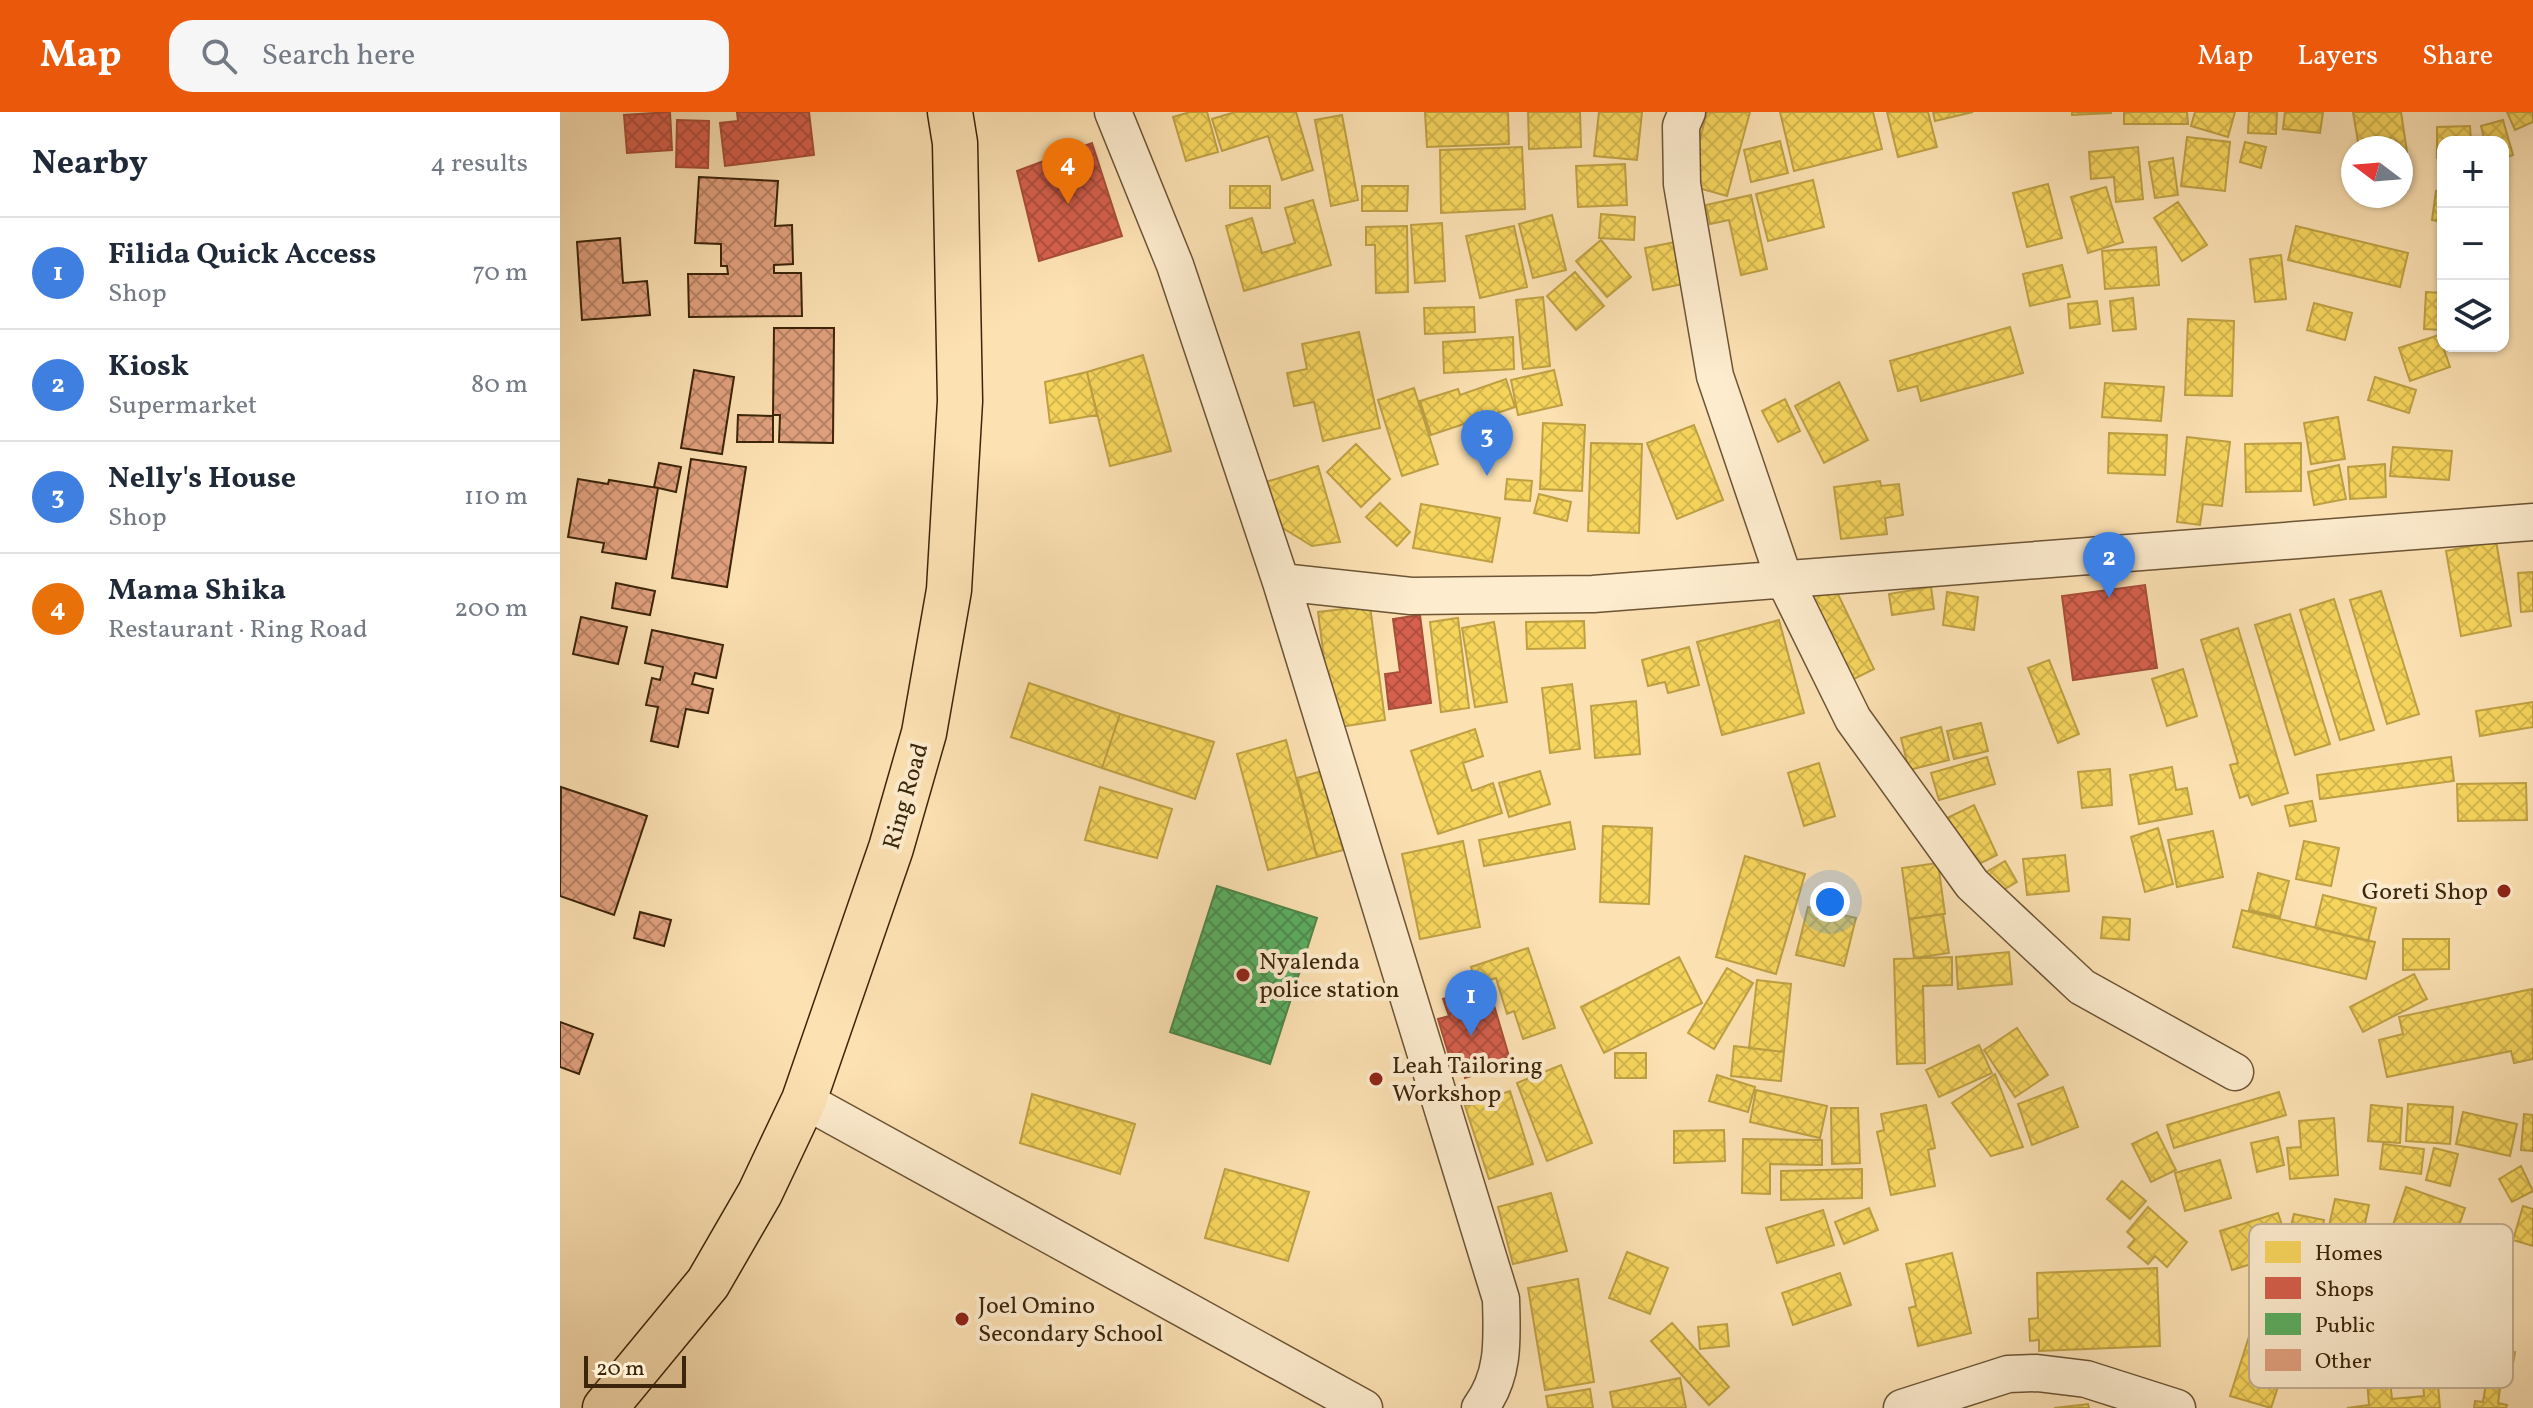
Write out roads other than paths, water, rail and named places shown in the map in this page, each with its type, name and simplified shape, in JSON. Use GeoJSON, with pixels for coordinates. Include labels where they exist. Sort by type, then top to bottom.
{"type":"FeatureCollection","features":[{"type":"Feature","properties":{"kind":"main road","name":"Ring Road"},"geometry":{"type":"LineString","coordinates":[[605,1408],[708,1283],[760,1193],[804,1100],[891,848],[920,747],[949,590],[960,401],[955,143],[950,112]]}},
{"type":"Feature","properties":{"kind":"street"},"geometry":{"type":"LineString","coordinates":[[1113,112],[1175,265],[1281,582],[1501,1299],[1502,1354],[1491,1393],[1480,1408]]}},
{"type":"Feature","properties":{"kind":"street"},"geometry":{"type":"LineString","coordinates":[[1687,112],[1681,126],[1682,184],[1715,376],[1784,579],[1853,719],[1972,884],[2082,987],[2235,1072]]}},
{"type":"Feature","properties":{"kind":"street"},"geometry":{"type":"LineString","coordinates":[[1281,582],[1411,596],[1593,594],[2533,522]]}},
{"type":"Feature","properties":{"kind":"street"},"geometry":{"type":"LineString","coordinates":[[804,1100],[1364,1408]]}},
{"type":"Feature","properties":{"kind":"street"},"geometry":{"type":"LineString","coordinates":[[1902,1408],[2008,1374],[2037,1373],[2086,1379],[2177,1408]]}},
{"type":"Feature","properties":{"kind":"place","name":"Mama Shika"},"geometry":{"type":"Point","coordinates":[1068,204]}},
{"type":"Feature","properties":{"kind":"place","name":"Nelly's House"},"geometry":{"type":"Point","coordinates":[1487,476]}},
{"type":"Feature","properties":{"kind":"place","name":"Kiosk"},"geometry":{"type":"Point","coordinates":[2109,598]}},
{"type":"Feature","properties":{"kind":"place","name":"Goreti Shop"},"geometry":{"type":"Point","coordinates":[2504,891]}},
{"type":"Feature","properties":{"kind":"place","name":"Nyalenda police station"},"geometry":{"type":"Point","coordinates":[1243,975]}},
{"type":"Feature","properties":{"kind":"place","name":"Filida Quick Access"},"geometry":{"type":"Point","coordinates":[1471,1036]}},
{"type":"Feature","properties":{"kind":"place","name":"Leah Tailoring Workshop"},"geometry":{"type":"Point","coordinates":[1376,1079]}},
{"type":"Feature","properties":{"kind":"place","name":"Joel Omino Secondary School"},"geometry":{"type":"Point","coordinates":[962,1319]}}]}
